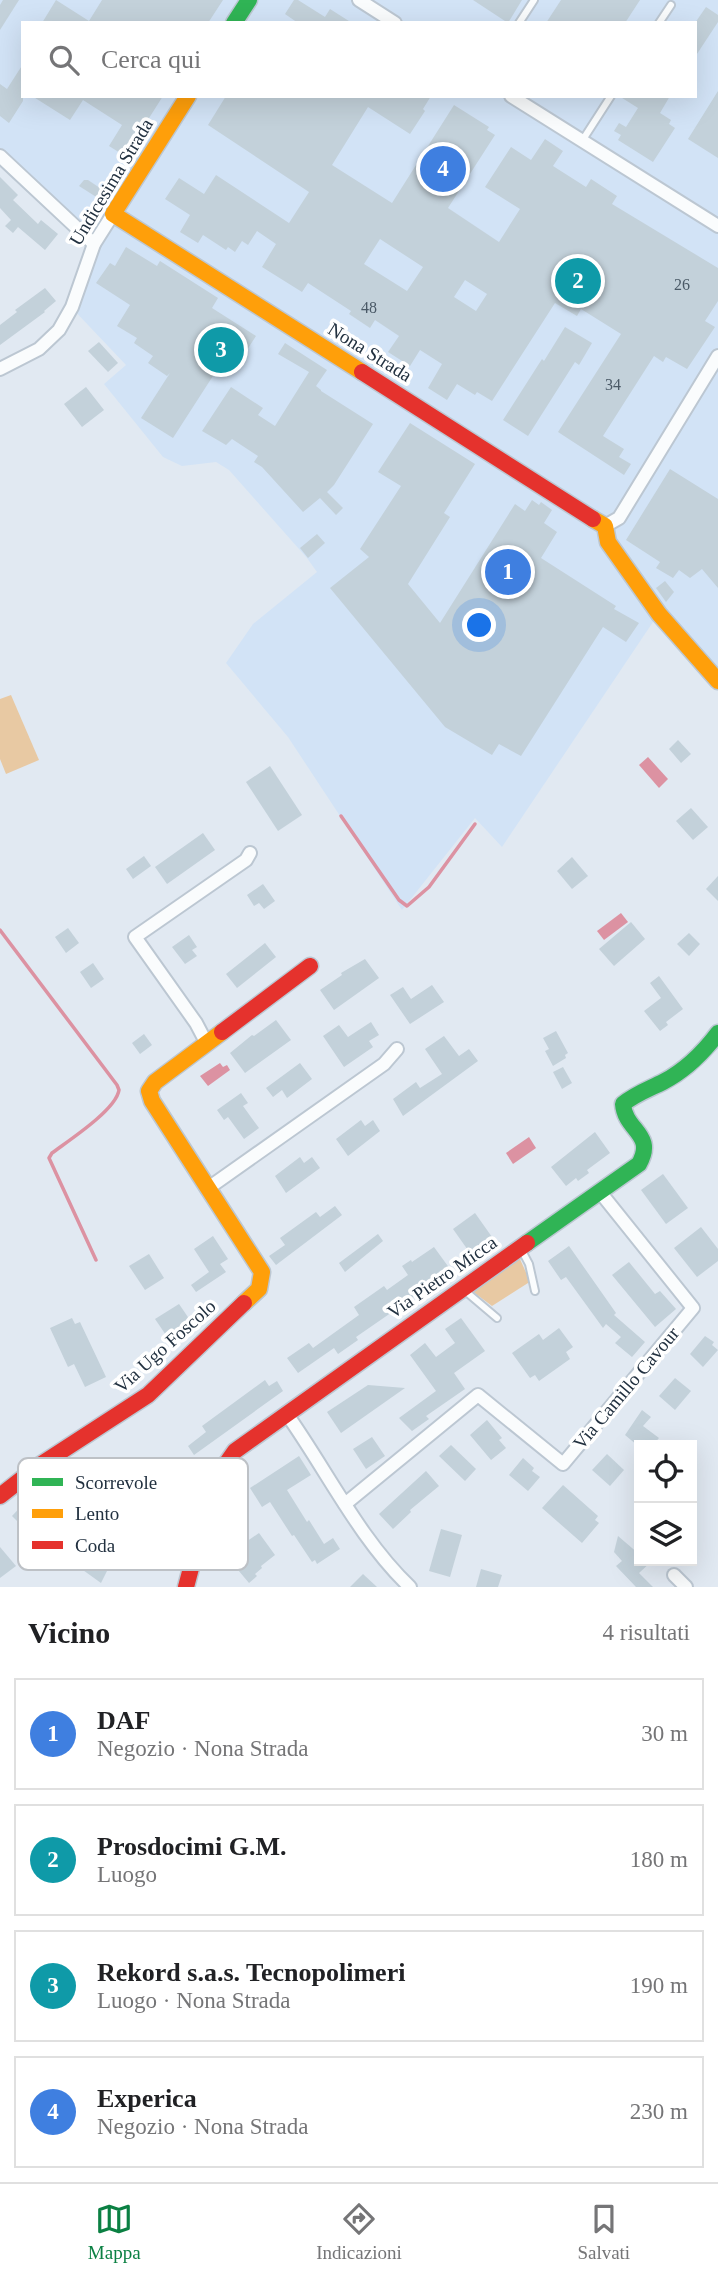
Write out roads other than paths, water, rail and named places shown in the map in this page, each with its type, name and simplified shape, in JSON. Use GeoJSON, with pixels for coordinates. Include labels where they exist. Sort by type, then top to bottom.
{"type":"FeatureCollection","features":[{"type":"Feature","properties":{"kind":"street"},"geometry":{"type":"LineString","coordinates":[[235,21],[249,0]]}},
{"type":"Feature","properties":{"kind":"street"},"geometry":{"type":"LineString","coordinates":[[359,0],[392,21]]}},
{"type":"Feature","properties":{"kind":"street","name":"Undicesima Strada"},"geometry":{"type":"LineString","coordinates":[[0,369],[39,349],[59,330],[72,307],[94,244],[187,98]]}},
{"type":"Feature","properties":{"kind":"street"},"geometry":{"type":"LineString","coordinates":[[514,98],[718,226]]}},
{"type":"Feature","properties":{"kind":"street"},"geometry":{"type":"LineString","coordinates":[[0,156],[94,244]]}},
{"type":"Feature","properties":{"kind":"street","name":"Nona Strada"},"geometry":{"type":"LineString","coordinates":[[113,214],[605,526]]}},
{"type":"Feature","properties":{"kind":"street"},"geometry":{"type":"LineString","coordinates":[[718,356],[619,517],[605,526],[608,542],[659,614],[718,681]]}},
{"type":"Feature","properties":{"kind":"street"},"geometry":{"type":"LineString","coordinates":[[206,1042],[196,1023],[135,937],[246,860],[250,853]]}},
{"type":"Feature","properties":{"kind":"street","name":"Via Ugo Foscolo"},"geometry":{"type":"LineString","coordinates":[[51,1458],[148,1395],[259,1289],[262,1272],[152,1101],[149,1091],[155,1082],[206,1042],[310,966]]}},
{"type":"Feature","properties":{"kind":"street","name":"Via Pietro Micca"},"geometry":{"type":"LineString","coordinates":[[229,1458],[234,1451],[286,1413],[639,1164],[646,1152],[643,1139],[624,1114],[623,1104],[688,1067],[718,1033]]}},
{"type":"Feature","properties":{"kind":"street"},"geometry":{"type":"LineString","coordinates":[[207,1189],[384,1064],[397,1049]]}},
{"type":"Feature","properties":{"kind":"street","name":"Via Camillo Cavour"},"geometry":{"type":"LineString","coordinates":[[345,1504],[478,1395],[563,1464],[693,1308],[600,1192]]}},
{"type":"Feature","properties":{"kind":"street"},"geometry":{"type":"LineString","coordinates":[[286,1413],[345,1504],[396,1573],[410,1587]]}},
{"type":"Feature","properties":{"kind":"street","name":"Via Ugo Foscolo"},"geometry":{"type":"LineString","coordinates":[[0,1496],[18,1482]]}},
{"type":"Feature","properties":{"kind":"street"},"geometry":{"type":"LineString","coordinates":[[674,1574],[686,1587]]}},
{"type":"Feature","properties":{"kind":"lane"},"geometry":{"type":"LineString","coordinates":[[520,21],[534,0]]}},
{"type":"Feature","properties":{"kind":"lane"},"geometry":{"type":"LineString","coordinates":[[660,21],[671,5]]}},
{"type":"Feature","properties":{"kind":"lane"},"geometry":{"type":"LineString","coordinates":[[582,141],[610,98]]}},
{"type":"Feature","properties":{"kind":"lane"},"geometry":{"type":"LineString","coordinates":[[520,1248],[529,1264],[536,1291]]}},
{"type":"Feature","properties":{"kind":"lane"},"geometry":{"type":"LineString","coordinates":[[462,1288],[497,1318]]}},
{"type":"Feature","properties":{"kind":"waterway"},"geometry":{"type":"LineString","coordinates":[[341,816],[399,900],[407,906],[429,887],[475,824]]}},
{"type":"Feature","properties":{"kind":"waterway"},"geometry":{"type":"LineString","coordinates":[[0,930],[119,1090],[110,1107],[101,1116],[49,1158],[96,1260]]}},
{"type":"Feature","properties":{"kind":"place","name":"Experica"},"geometry":{"type":"Point","coordinates":[443,169]}},
{"type":"Feature","properties":{"kind":"place","name":"Prosdocimi G.M."},"geometry":{"type":"Point","coordinates":[578,281]}},
{"type":"Feature","properties":{"kind":"place","name":"Rekord s.a.s. Tecnopolimeri"},"geometry":{"type":"Point","coordinates":[221,350]}},
{"type":"Feature","properties":{"kind":"place","name":"DAF"},"geometry":{"type":"Point","coordinates":[508,572]}}]}
